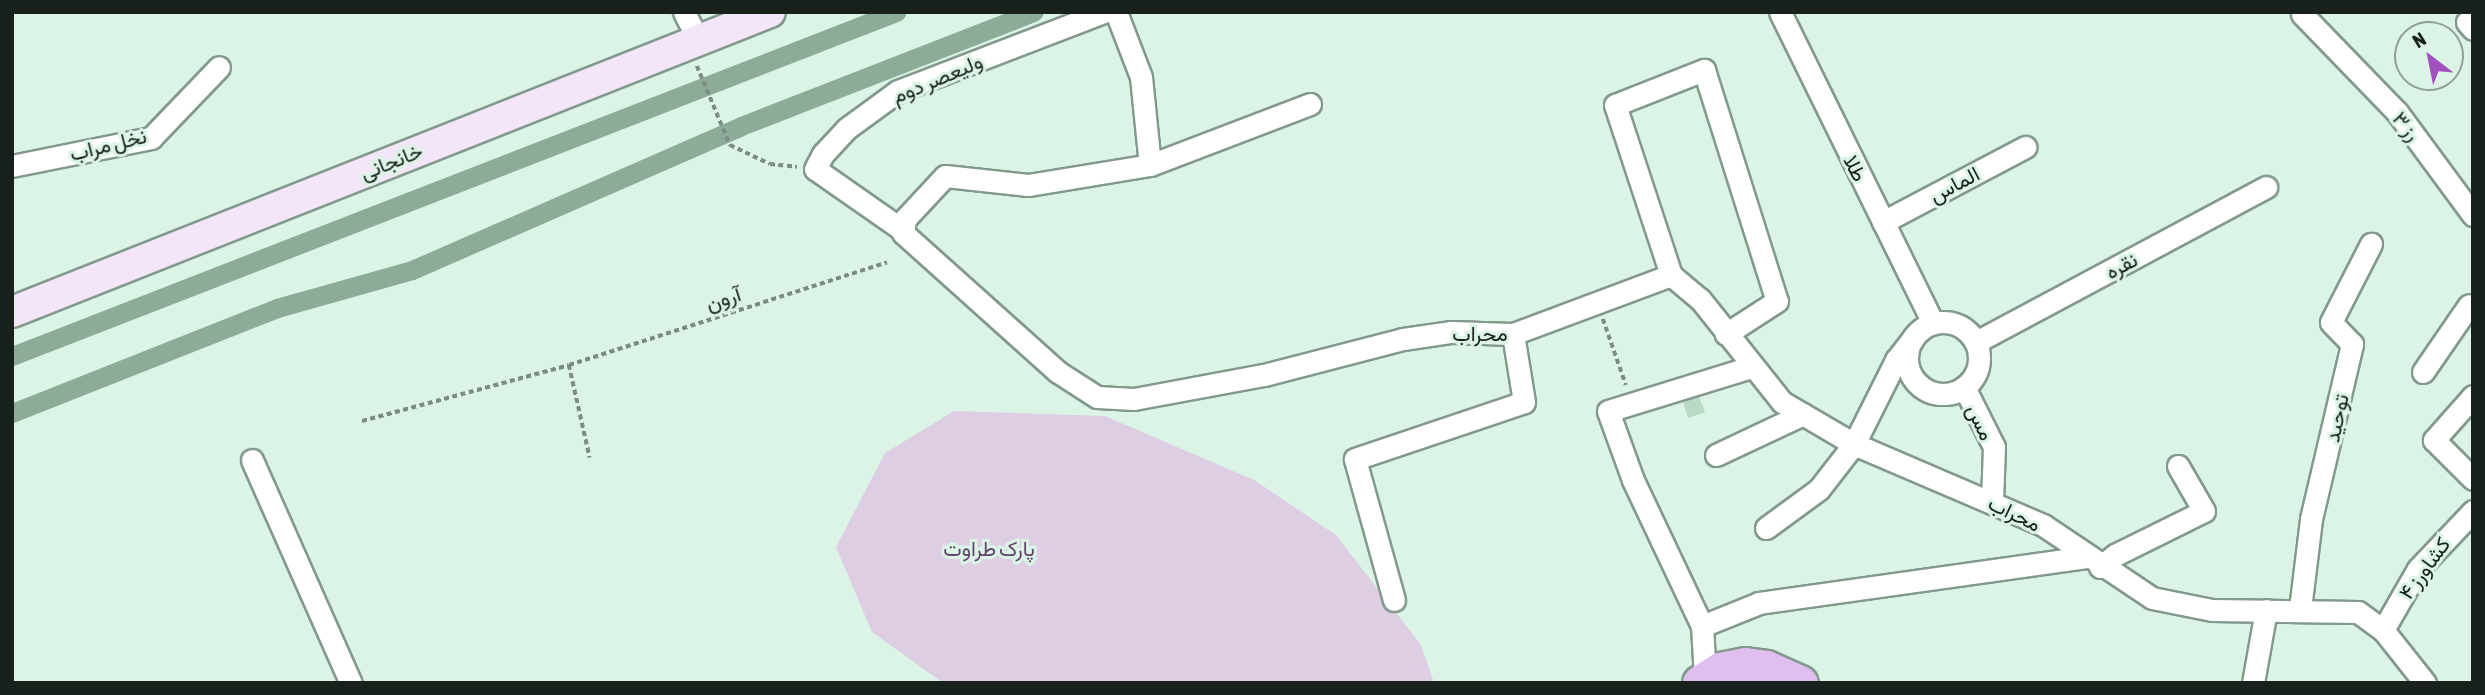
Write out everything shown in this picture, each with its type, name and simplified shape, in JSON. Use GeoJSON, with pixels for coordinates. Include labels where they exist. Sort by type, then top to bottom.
{"type":"FeatureCollection","features":[{"type":"Feature","properties":{"kind":"highway"},"geometry":{"type":"LineString","coordinates":[[1703,681],[1720,670],[1745,665],[1766,668],[1800,683]]}},
{"type":"Feature","properties":{"kind":"highway"},"geometry":{"type":"LineString","coordinates":[[1759,683],[1800,683]]}},
{"type":"Feature","properties":{"kind":"main road","name":"خانجانی"},"geometry":{"type":"LineString","coordinates":[[12,312],[696,50],[770,12]]}},
{"type":"Feature","properties":{"kind":"street"},"geometry":{"type":"LineString","coordinates":[[684,12],[696,50]]}},
{"type":"Feature","properties":{"kind":"street","name":"ولیعصر دوم"},"geometry":{"type":"LineString","coordinates":[[815,169],[846,129],[898,90],[1104,12]]}},
{"type":"Feature","properties":{"kind":"street"},"geometry":{"type":"LineString","coordinates":[[1116,12],[1141,77],[1150,165]]}},
{"type":"Feature","properties":{"kind":"street","name":"طلا"},"geometry":{"type":"LineString","coordinates":[[1780,12],[1933,323]]}},
{"type":"Feature","properties":{"kind":"street","name":"رز ۳"},"geometry":{"type":"LineString","coordinates":[[2302,14],[2397,112],[2473,215]]}},
{"type":"Feature","properties":{"kind":"street","name":"نخل مراب"},"geometry":{"type":"LineString","coordinates":[[12,166],[151,138],[219,67]]}},
{"type":"Feature","properties":{"kind":"street"},"geometry":{"type":"LineString","coordinates":[[1671,275],[1615,105],[1704,70],[1777,301],[1726,334]]}},
{"type":"Feature","properties":{"kind":"street"},"geometry":{"type":"LineString","coordinates":[[815,169],[904,231],[910,212],[945,176],[1028,185],[1150,165],[1310,104]]}},
{"type":"Feature","properties":{"kind":"street","name":"الماس"},"geometry":{"type":"LineString","coordinates":[[1883,222],[2025,147]]}},
{"type":"Feature","properties":{"kind":"street","name":"نقره"},"geometry":{"type":"LineString","coordinates":[[1976,342],[2266,187]]}},
{"type":"Feature","properties":{"kind":"street","name":"محراب"},"geometry":{"type":"LineString","coordinates":[[904,231],[1038,356],[1097,397],[1134,399],[1264,375],[1403,338],[1451,332],[1513,334],[1671,275],[1687,285],[1782,402],[1854,444],[2043,525],[2092,562],[2152,598],[2212,610],[2300,609],[2358,612],[2383,630],[2425,683]]}},
{"type":"Feature","properties":{"kind":"street","name":"توحید"},"geometry":{"type":"LineString","coordinates":[[2300,609],[2311,519],[2352,344],[2331,322],[2371,244]]}},
{"type":"Feature","properties":{"kind":"street"},"geometry":{"type":"LineString","coordinates":[[2423,372],[2471,305]]}},
{"type":"Feature","properties":{"kind":"street"},"geometry":{"type":"LineString","coordinates":[[1766,528],[1819,489],[1854,444],[1896,360],[1913,338],[1933,323],[1962,327],[1976,342],[1978,366],[1964,387],[1946,394],[1918,384],[1907,362],[1913,338]]}},
{"type":"Feature","properties":{"kind":"street"},"geometry":{"type":"LineString","coordinates":[[1394,600],[1355,459],[1524,402],[1513,334]]}},
{"type":"Feature","properties":{"kind":"street"},"geometry":{"type":"LineString","coordinates":[[1703,681],[1702,626],[1633,480],[1608,411],[1751,367]]}},
{"type":"Feature","properties":{"kind":"street","name":"مس"},"geometry":{"type":"LineString","coordinates":[[1964,387],[1994,447],[1992,501]]}},
{"type":"Feature","properties":{"kind":"street"},"geometry":{"type":"LineString","coordinates":[[2473,397],[2434,439],[2473,479]]}},
{"type":"Feature","properties":{"kind":"street"},"geometry":{"type":"LineString","coordinates":[[1716,455],[1802,414]]}},
{"type":"Feature","properties":{"kind":"street"},"geometry":{"type":"LineString","coordinates":[[252,460],[351,683]]}},
{"type":"Feature","properties":{"kind":"street"},"geometry":{"type":"LineString","coordinates":[[1702,626],[1759,603],[2092,562],[2115,555],[2204,511],[2178,467]]}},
{"type":"Feature","properties":{"kind":"street","name":"کشاورز ۴"},"geometry":{"type":"LineString","coordinates":[[2383,630],[2418,569],[2473,511]]}},
{"type":"Feature","properties":{"kind":"street"},"geometry":{"type":"LineString","coordinates":[[2253,683],[2266,610]]}},
{"type":"Feature","properties":{"kind":"path"},"geometry":{"type":"LineString","coordinates":[[696,50],[730,145],[770,164],[815,169]]}},
{"type":"Feature","properties":{"kind":"path","name":"آرون"},"geometry":{"type":"LineString","coordinates":[[362,421],[569,365],[887,262]]}},
{"type":"Feature","properties":{"kind":"path"},"geometry":{"type":"LineString","coordinates":[[1598,303],[1632,404]]}},
{"type":"Feature","properties":{"kind":"path"},"geometry":{"type":"LineString","coordinates":[[569,365],[590,458]]}},
{"type":"Feature","properties":{"kind":"green space","name":"پارک طراوت"},"geometry":{"type":"Polygon","coordinates":[[[954,411],[1105,416],[1254,480],[1336,535],[1421,645],[1434,683],[943,683],[872,632],[836,547],[885,453],[954,411]]]}},
{"type":"Feature","properties":{"kind":"building"},"geometry":{"type":"Polygon","coordinates":[[[1699,397],[1705,412],[1688,418],[1683,402],[1699,397]]]}},
{"type":"Feature","properties":{"kind":"waterway"},"geometry":{"type":"LineString","coordinates":[[12,356],[896,12]]}},
{"type":"Feature","properties":{"kind":"waterway"},"geometry":{"type":"LineString","coordinates":[[12,413],[277,308],[412,270],[741,126],[1034,12]]}}]}
